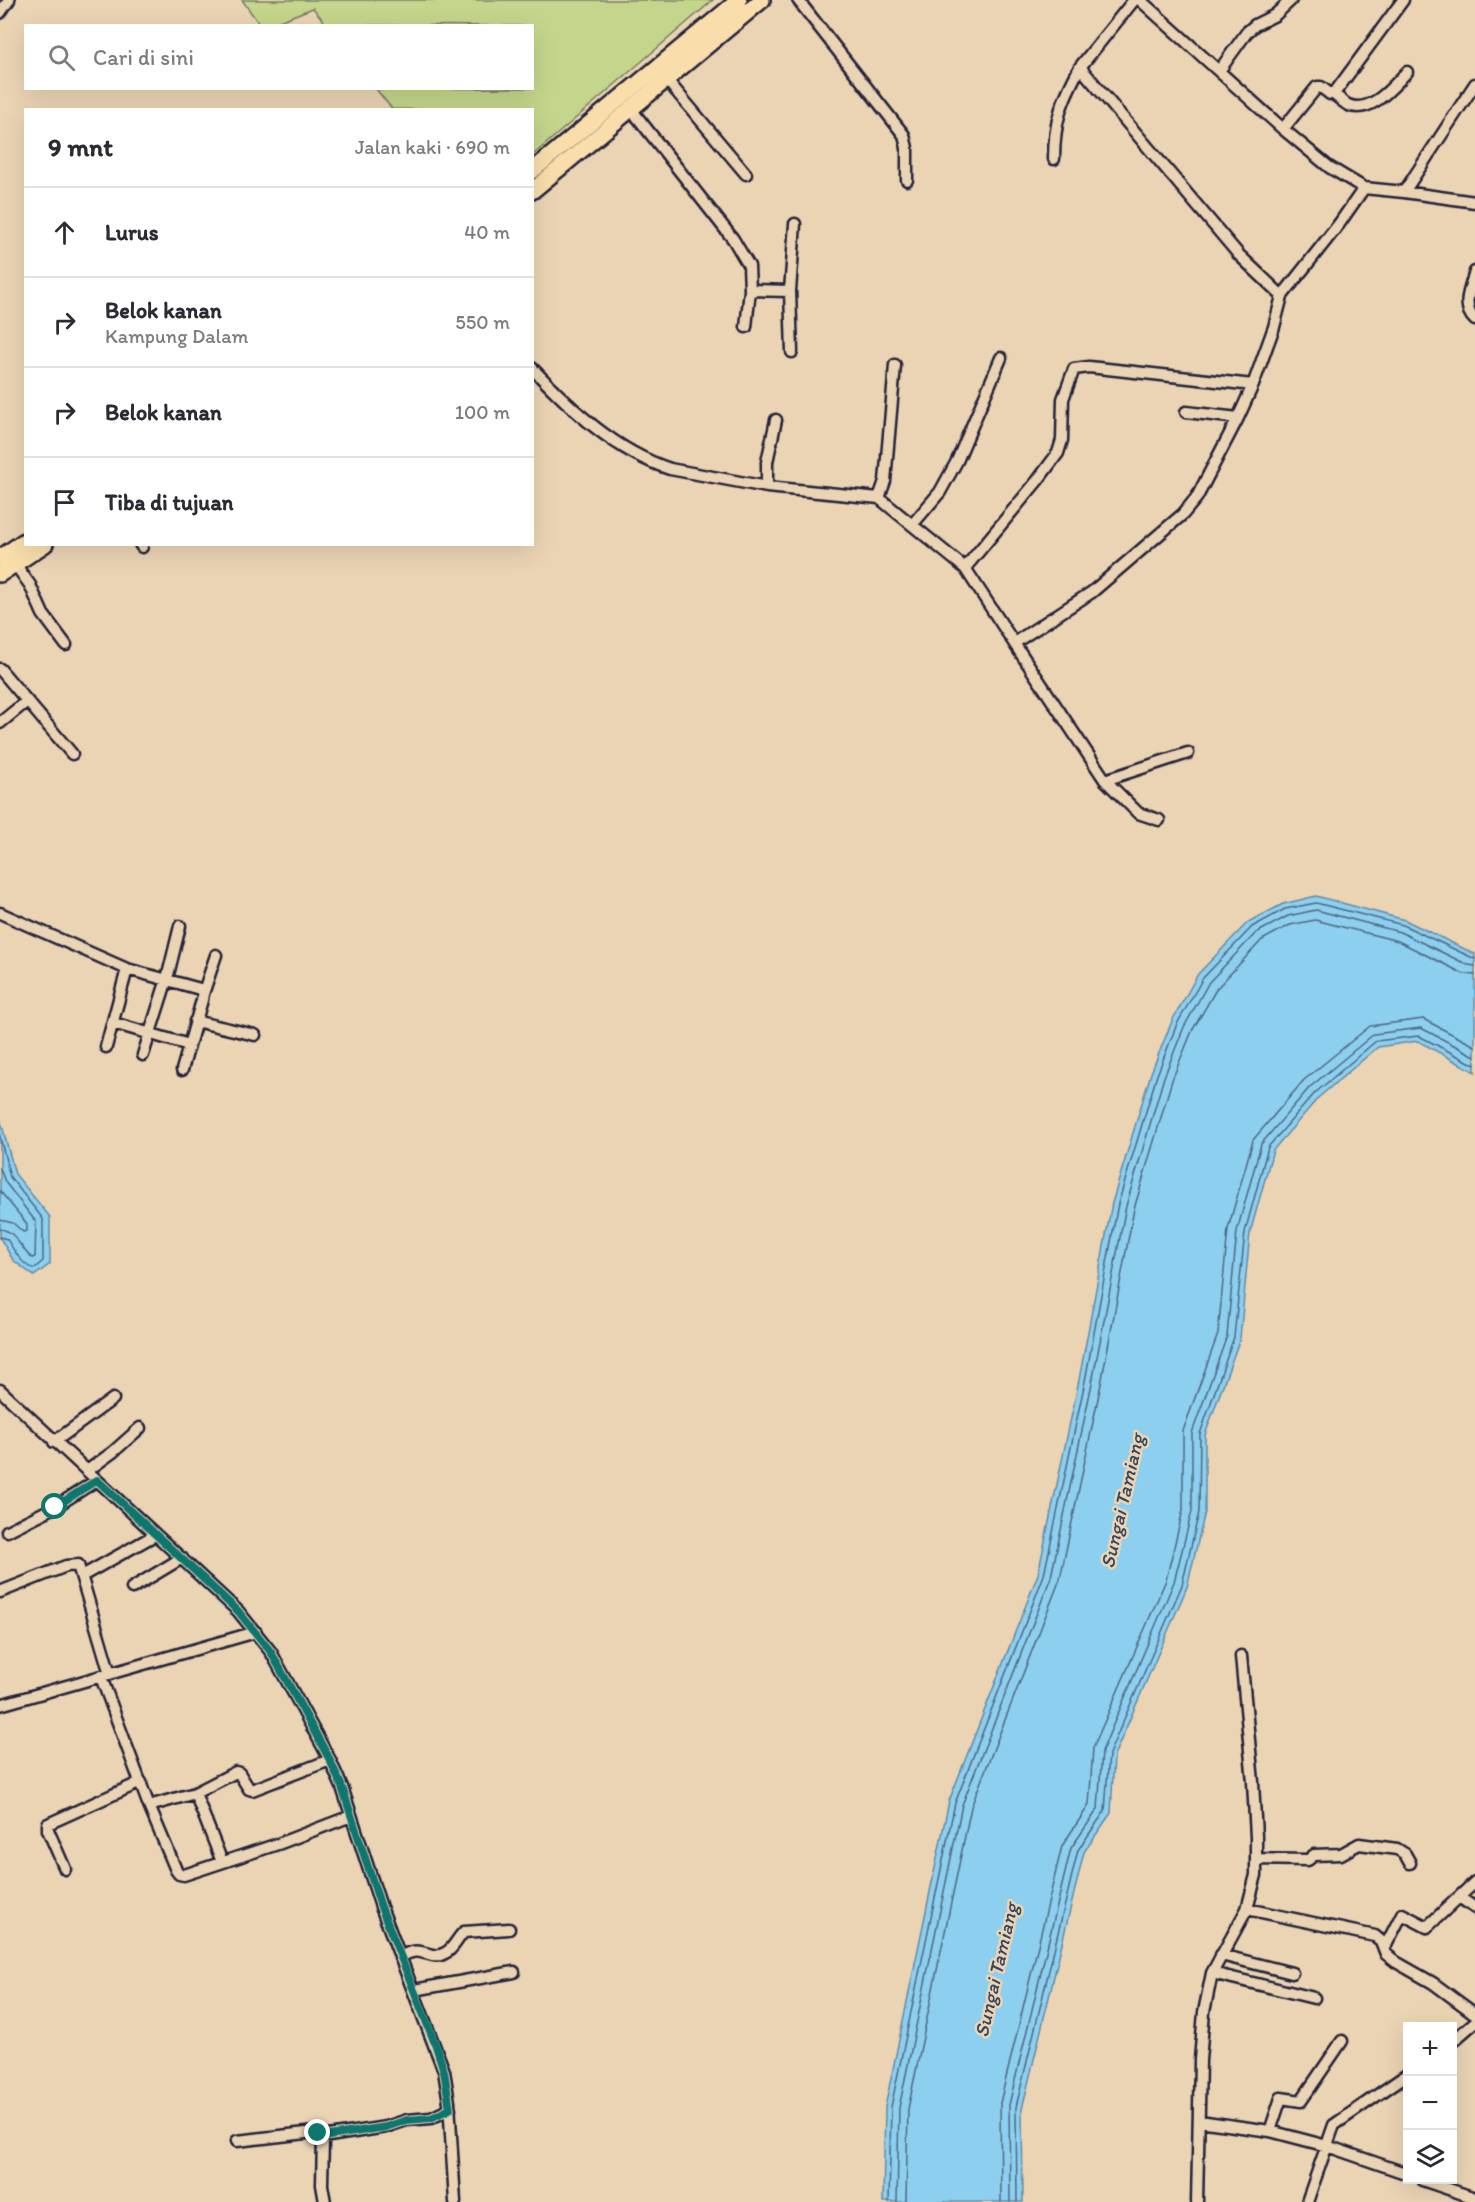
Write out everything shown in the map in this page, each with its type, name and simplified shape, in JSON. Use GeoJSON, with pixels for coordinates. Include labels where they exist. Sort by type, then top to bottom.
{"type":"FeatureCollection","features":[{"type":"Feature","properties":{"kind":"highway"},"geometry":{"type":"LineString","coordinates":[[534,189],[666,79],[740,0]]}},
{"type":"Feature","properties":{"kind":"highway"},"geometry":{"type":"LineString","coordinates":[[534,169],[706,38],[762,0]]}},
{"type":"Feature","properties":{"kind":"highway"},"geometry":{"type":"LineString","coordinates":[[0,558],[24,541]]}},
{"type":"Feature","properties":{"kind":"highway"},"geometry":{"type":"LineString","coordinates":[[0,574],[42,546]]}},
{"type":"Feature","properties":{"kind":"street"},"geometry":{"type":"LineString","coordinates":[[0,13],[9,0]]}},
{"type":"Feature","properties":{"kind":"street"},"geometry":{"type":"LineString","coordinates":[[798,0],[904,135],[907,148],[907,180]]}},
{"type":"Feature","properties":{"kind":"street"},"geometry":{"type":"LineString","coordinates":[[1054,159],[1054,134],[1062,101],[1080,67],[1134,0]]}},
{"type":"Feature","properties":{"kind":"street"},"geometry":{"type":"LineString","coordinates":[[1140,0],[1283,129],[1329,167],[1364,189],[1475,202]]}},
{"type":"Feature","properties":{"kind":"street"},"geometry":{"type":"LineString","coordinates":[[1219,70],[1254,25],[1275,15],[1291,0]]}},
{"type":"Feature","properties":{"kind":"street"},"geometry":{"type":"LineString","coordinates":[[1333,94],[1354,69],[1403,0]]}},
{"type":"Feature","properties":{"kind":"street"},"geometry":{"type":"LineString","coordinates":[[1080,67],[1239,255],[1282,296]]}},
{"type":"Feature","properties":{"kind":"street"},"geometry":{"type":"LineString","coordinates":[[1283,129],[1317,87],[1321,87],[1350,105],[1362,106],[1384,96],[1407,72]]}},
{"type":"Feature","properties":{"kind":"street"},"geometry":{"type":"LineString","coordinates":[[666,79],[746,174]]}},
{"type":"Feature","properties":{"kind":"street"},"geometry":{"type":"LineString","coordinates":[[1404,192],[1475,84]]}},
{"type":"Feature","properties":{"kind":"street"},"geometry":{"type":"LineString","coordinates":[[631,109],[743,254],[749,266],[750,290],[746,327]]}},
{"type":"Feature","properties":{"kind":"street"},"geometry":{"type":"LineString","coordinates":[[1014,643],[1092,592],[1183,514],[1197,496],[1253,385],[1274,327],[1282,296],[1364,189]]}},
{"type":"Feature","properties":{"kind":"street"},"geometry":{"type":"LineString","coordinates":[[792,352],[790,291],[795,224]]}},
{"type":"Feature","properties":{"kind":"street"},"geometry":{"type":"LineString","coordinates":[[1475,272],[1468,310],[1475,320]]}},
{"type":"Feature","properties":{"kind":"street"},"geometry":{"type":"LineString","coordinates":[[750,290],[790,291]]}},
{"type":"Feature","properties":{"kind":"street"},"geometry":{"type":"LineString","coordinates":[[912,525],[940,492],[957,461],[1001,358]]}},
{"type":"Feature","properties":{"kind":"street"},"geometry":{"type":"LineString","coordinates":[[879,498],[885,481],[895,365]]}},
{"type":"Feature","properties":{"kind":"street"},"geometry":{"type":"LineString","coordinates":[[965,568],[1058,453],[1062,440],[1063,399],[1074,369],[1089,367],[1253,385]]}},
{"type":"Feature","properties":{"kind":"street"},"geometry":{"type":"LineString","coordinates":[[534,370],[595,428],[624,449],[647,461],[670,469],[767,487],[879,498],[965,568],[1105,780],[1138,813],[1159,820]]}},
{"type":"Feature","properties":{"kind":"street"},"geometry":{"type":"LineString","coordinates":[[1186,412],[1238,418]]}},
{"type":"Feature","properties":{"kind":"street"},"geometry":{"type":"LineString","coordinates":[[767,487],[767,462],[776,420]]}},
{"type":"Feature","properties":{"kind":"street"},"geometry":{"type":"LineString","coordinates":[[15,564],[30,585],[43,614],[66,645]]}},
{"type":"Feature","properties":{"kind":"street"},"geometry":{"type":"LineString","coordinates":[[0,669],[72,754]]}},
{"type":"Feature","properties":{"kind":"street"},"geometry":{"type":"LineString","coordinates":[[0,723],[27,701]]}},
{"type":"Feature","properties":{"kind":"street"},"geometry":{"type":"LineString","coordinates":[[1105,780],[1188,753]]}},
{"type":"Feature","properties":{"kind":"street"},"geometry":{"type":"LineString","coordinates":[[0,913],[127,969],[200,989],[203,994]]}},
{"type":"Feature","properties":{"kind":"street"},"geometry":{"type":"LineString","coordinates":[[143,1055],[167,979],[180,926]]}},
{"type":"Feature","properties":{"kind":"street"},"geometry":{"type":"LineString","coordinates":[[182,1070],[216,955]]}},
{"type":"Feature","properties":{"kind":"street"},"geometry":{"type":"LineString","coordinates":[[106,1047],[127,969]]}},
{"type":"Feature","properties":{"kind":"street"},"geometry":{"type":"LineString","coordinates":[[195,1021],[255,1035]]}},
{"type":"Feature","properties":{"kind":"street"},"geometry":{"type":"LineString","coordinates":[[112,1023],[189,1045]]}},
{"type":"Feature","properties":{"kind":"street"},"geometry":{"type":"LineString","coordinates":[[0,1390],[238,1611],[271,1652],[330,1760],[342,1787],[400,1958],[444,2071],[450,2109],[455,2202]]}},
{"type":"Feature","properties":{"kind":"street"},"geometry":{"type":"LineString","coordinates":[[54,1442],[113,1399]]}},
{"type":"Feature","properties":{"kind":"street"},"geometry":{"type":"LineString","coordinates":[[87,1471],[140,1428]]}},
{"type":"Feature","properties":{"kind":"street"},"geometry":{"type":"LineString","coordinates":[[7,1531],[55,1507],[97,1480]]}},
{"type":"Feature","properties":{"kind":"street"},"geometry":{"type":"LineString","coordinates":[[82,1576],[155,1535]]}},
{"type":"Feature","properties":{"kind":"street"},"geometry":{"type":"LineString","coordinates":[[132,1588],[182,1558]]}},
{"type":"Feature","properties":{"kind":"street"},"geometry":{"type":"LineString","coordinates":[[0,1592],[74,1564],[79,1567],[105,1676],[148,1806],[179,1874],[184,1875],[278,1844],[351,1816]]}},
{"type":"Feature","properties":{"kind":"street"},"geometry":{"type":"LineString","coordinates":[[0,1706],[256,1632]]}},
{"type":"Feature","properties":{"kind":"street"},"geometry":{"type":"LineString","coordinates":[[1197,2202],[1202,2027],[1212,1973],[1246,1909],[1254,1887],[1256,1859],[1253,1782],[1241,1656]]}},
{"type":"Feature","properties":{"kind":"street"},"geometry":{"type":"LineString","coordinates":[[148,1806],[195,1793],[238,1772],[252,1790],[330,1760]]}},
{"type":"Feature","properties":{"kind":"street"},"geometry":{"type":"LineString","coordinates":[[65,1869],[48,1830],[48,1824],[141,1782]]}},
{"type":"Feature","properties":{"kind":"street"},"geometry":{"type":"LineString","coordinates":[[195,1793],[222,1862]]}},
{"type":"Feature","properties":{"kind":"street"},"geometry":{"type":"LineString","coordinates":[[1256,1859],[1308,1860],[1314,1855],[1341,1854],[1359,1844],[1397,1849],[1405,1854],[1410,1863]]}},
{"type":"Feature","properties":{"kind":"street"},"geometry":{"type":"LineString","coordinates":[[1384,1949],[1402,1914],[1427,1927],[1475,1882]]}},
{"type":"Feature","properties":{"kind":"street"},"geometry":{"type":"LineString","coordinates":[[1459,1897],[1475,1908]]}},
{"type":"Feature","properties":{"kind":"street"},"geometry":{"type":"LineString","coordinates":[[1246,1909],[1370,1934],[1379,1939],[1386,1954],[1396,1962],[1433,1983],[1475,2014]]}},
{"type":"Feature","properties":{"kind":"street"},"geometry":{"type":"LineString","coordinates":[[400,1958],[410,1952],[423,1951],[436,1956],[443,1955],[464,1932],[509,1929]]}},
{"type":"Feature","properties":{"kind":"street"},"geometry":{"type":"LineString","coordinates":[[1221,1955],[1292,1972]]}},
{"type":"Feature","properties":{"kind":"street"},"geometry":{"type":"LineString","coordinates":[[414,1990],[514,1972]]}},
{"type":"Feature","properties":{"kind":"street"},"geometry":{"type":"LineString","coordinates":[[1212,1973],[1314,1998]]}},
{"type":"Feature","properties":{"kind":"street"},"geometry":{"type":"LineString","coordinates":[[1457,2038],[1475,2022]]}},
{"type":"Feature","properties":{"kind":"street"},"geometry":{"type":"LineString","coordinates":[[1270,2131],[1281,2098],[1301,2101],[1342,2041]]}},
{"type":"Feature","properties":{"kind":"street"},"geometry":{"type":"LineString","coordinates":[[1307,2202],[1334,2125],[1404,2076]]}},
{"type":"Feature","properties":{"kind":"street"},"geometry":{"type":"LineString","coordinates":[[237,2141],[315,2132],[323,2137],[386,2127],[407,2120],[431,2118],[450,2109]]}},
{"type":"Feature","properties":{"kind":"street"},"geometry":{"type":"LineString","coordinates":[[1199,2121],[1270,2131],[1327,2146],[1403,2173]]}},
{"type":"Feature","properties":{"kind":"street"},"geometry":{"type":"LineString","coordinates":[[323,2137],[322,2185],[325,2202]]}},
{"type":"Feature","properties":{"kind":"street"},"geometry":{"type":"LineString","coordinates":[[1429,2184],[1452,2197],[1475,2198]]}},
{"type":"Feature","properties":{"kind":"green space"},"geometry":{"type":"Polygon","coordinates":[[[242,0],[713,0],[534,154],[534,108],[391,108],[377,90],[534,90],[534,24],[326,24],[313,8],[272,24],[259,24],[242,0]]]}},
{"type":"Feature","properties":{"kind":"water","name":"Sungai Tamiang"},"geometry":{"type":"Polygon","coordinates":[[[1316,896],[1405,920],[1475,954],[1475,1072],[1418,1041],[1378,1047],[1319,1097],[1273,1150],[1250,1233],[1240,1338],[1205,1435],[1205,1512],[1187,1587],[1114,1756],[1111,1813],[1084,1852],[1022,2109],[1023,2202],[883,2202],[885,2107],[949,1801],[1038,1574],[1079,1380],[1112,1203],[1151,1073],[1172,1021],[1198,974],[1248,922],[1283,904],[1316,896]]]}},
{"type":"Feature","properties":{"kind":"water"},"geometry":{"type":"Polygon","coordinates":[[[0,1118],[15,1174],[50,1217],[50,1264],[34,1276],[13,1260],[0,1238],[0,1118]]]}},
{"type":"Feature","properties":{"kind":"route"},"geometry":{"type":"LineString","coordinates":[[55,1507],[97,1480],[238,1611],[271,1652],[309,1720],[342,1787],[381,1907],[436,2046],[444,2071],[450,2109],[431,2118],[407,2120],[386,2127],[323,2137],[318,2133]]}}]}
